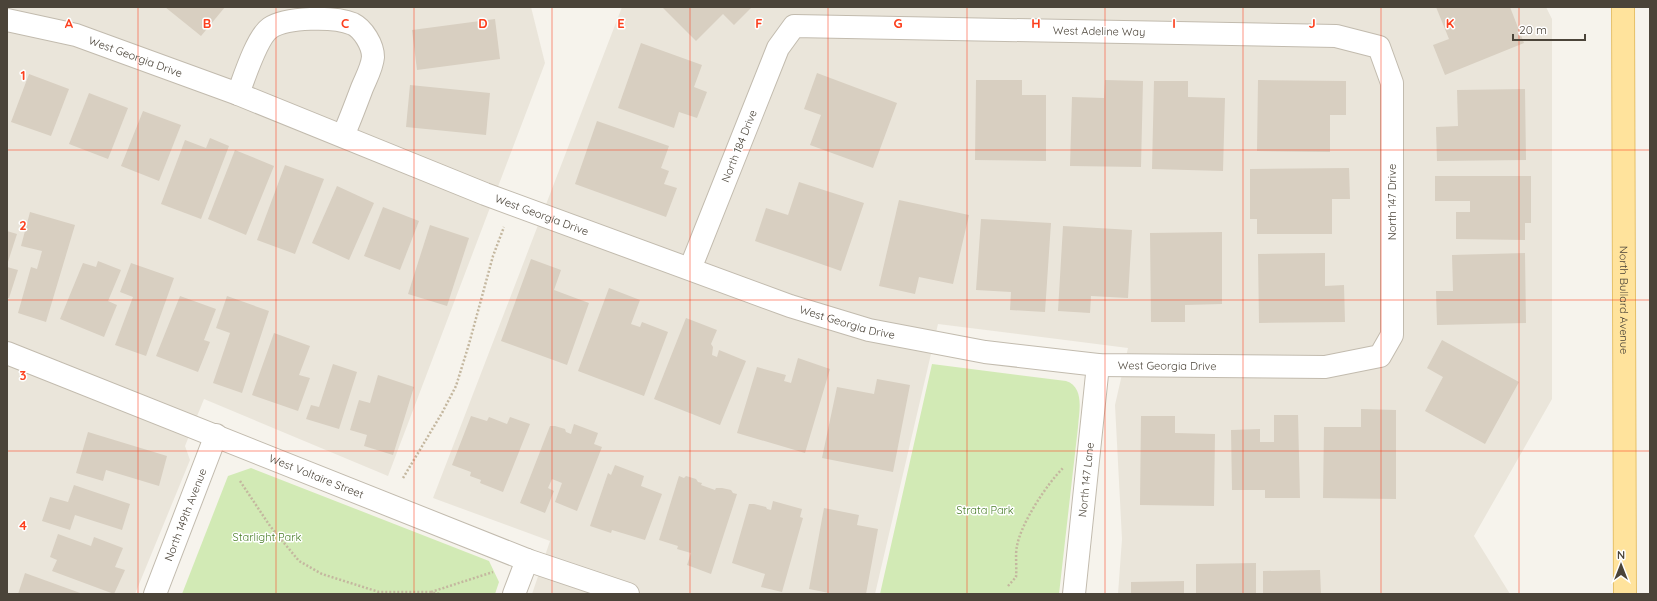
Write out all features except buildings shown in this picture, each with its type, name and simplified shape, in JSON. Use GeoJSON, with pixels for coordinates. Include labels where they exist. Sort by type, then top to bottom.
{"type":"FeatureCollection","features":[{"type":"Feature","properties":{"kind":"main road","name":"North Bullard Avenue"},"geometry":{"type":"LineString","coordinates":[[1623,7],[1625,594]]}},
{"type":"Feature","properties":{"kind":"street"},"geometry":{"type":"LineString","coordinates":[[238,94],[260,41],[268,29],[282,22],[296,19],[333,20],[353,24],[362,31],[370,44],[373,56],[371,68],[343,136]]}},
{"type":"Feature","properties":{"kind":"street","name":"West Georgia Drive"},"geometry":{"type":"LineString","coordinates":[[7,20],[76,35],[238,94],[485,194],[790,306],[869,330],[985,352],[1098,365],[1325,367],[1380,356]]}},
{"type":"Feature","properties":{"kind":"street","name":"West Adeline Way"},"geometry":{"type":"LineString","coordinates":[[794,26],[1336,36],[1378,48]]}},
{"type":"Feature","properties":{"kind":"street","name":"North 184 Drive"},"geometry":{"type":"LineString","coordinates":[[690,269],[778,48],[794,26]]}},
{"type":"Feature","properties":{"kind":"street","name":"North 147 Drive"},"geometry":{"type":"LineString","coordinates":[[1378,48],[1392,83],[1392,335],[1380,356]]}},
{"type":"Feature","properties":{"kind":"street","name":"West Voltaire Street"},"geometry":{"type":"LineString","coordinates":[[7,353],[527,560],[628,594]]}},
{"type":"Feature","properties":{"kind":"street","name":"North 147 Lane"},"geometry":{"type":"LineString","coordinates":[[1074,594],[1098,365]]}},
{"type":"Feature","properties":{"kind":"street","name":"North 149th Avenue"},"geometry":{"type":"LineString","coordinates":[[155,594],[216,435]]}},
{"type":"Feature","properties":{"kind":"street"},"geometry":{"type":"LineString","coordinates":[[514,594],[527,560]]}},
{"type":"Feature","properties":{"kind":"path"},"geometry":{"type":"LineString","coordinates":[[403,478],[456,386],[470,344],[492,261],[504,227]]}},
{"type":"Feature","properties":{"kind":"path"},"geometry":{"type":"LineString","coordinates":[[1008,586],[1016,577],[1016,547],[1023,528],[1044,492],[1063,467]]}},
{"type":"Feature","properties":{"kind":"path"},"geometry":{"type":"LineString","coordinates":[[240,481],[270,526],[299,561],[322,574],[379,592],[420,594],[486,576],[498,570]]}},
{"type":"Feature","properties":{"kind":"path"},"geometry":{"type":"LineString","coordinates":[[430,592],[440,594]]}},
{"type":"Feature","properties":{"kind":"shaded area"},"geometry":{"type":"Polygon","coordinates":[[[7,7],[531,7],[545,63],[388,476],[204,399],[185,446],[190,460],[135,594],[7,594],[7,7]]]}},
{"type":"Feature","properties":{"kind":"shaded area"},"geometry":{"type":"Polygon","coordinates":[[[622,7],[1546,7],[1552,19],[1552,399],[1474,536],[1510,594],[1118,594],[1122,539],[1115,405],[1128,348],[938,324],[875,594],[532,594],[550,541],[433,498],[622,7]]]}},
{"type":"Feature","properties":{"kind":"green space","name":"Strata Park"},"geometry":{"type":"Polygon","coordinates":[[[932,364],[1066,381],[1072,384],[1076,389],[1080,401],[1079,414],[1059,594],[880,594],[932,364]]]}},
{"type":"Feature","properties":{"kind":"green space","name":"Starlight Park"},"geometry":{"type":"Polygon","coordinates":[[[251,468],[489,561],[499,582],[495,594],[182,594],[228,476],[251,468]]]}}]}
